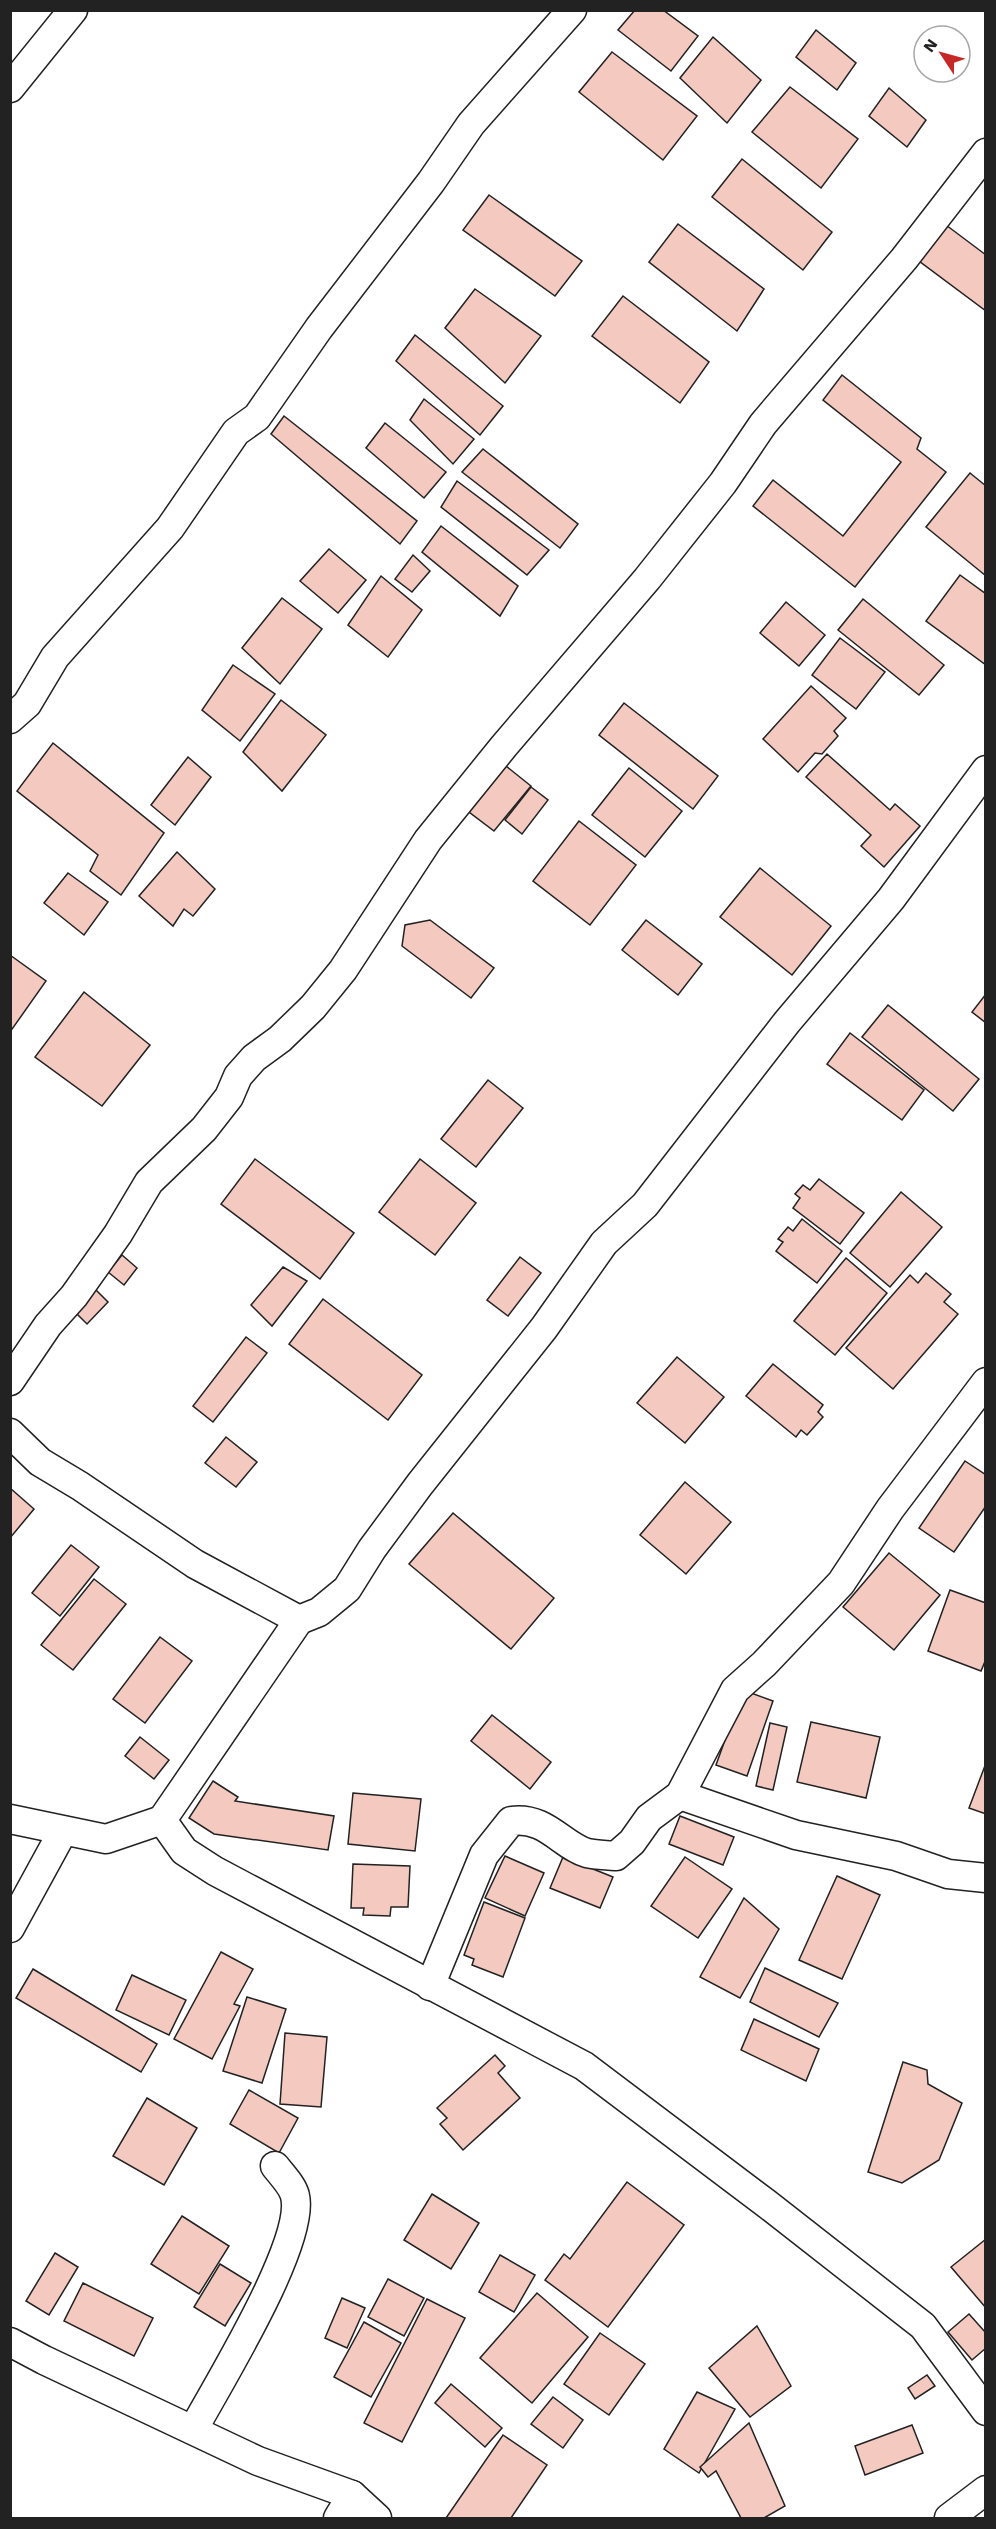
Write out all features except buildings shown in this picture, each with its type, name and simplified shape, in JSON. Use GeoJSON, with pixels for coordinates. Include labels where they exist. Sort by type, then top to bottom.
{"type":"FeatureCollection","features":[{"type":"Feature","properties":{"kind":"street"},"geometry":{"type":"LineString","coordinates":[[10,88],[73,10]]}},
{"type":"Feature","properties":{"kind":"street"},"geometry":{"type":"LineString","coordinates":[[10,719],[27,704],[55,657],[170,528],[236,432],[257,417],[319,328],[431,182],[471,124],[572,10]]}},
{"type":"Feature","properties":{"kind":"street"},"geometry":{"type":"LineString","coordinates":[[10,1381],[48,1325],[74,1296],[118,1234],[149,1182],[204,1130],[249,1064],[313,1007],[344,970],[428,840],[504,746],[647,579],[723,483],[763,424],[904,259],[986,153]]}},
{"type":"Feature","properties":{"kind":"street"},"geometry":{"type":"LineString","coordinates":[[10,1819],[106,1839],[162,1820],[299,1620],[319,1612],[347,1589],[372,1549],[420,1484],[544,1328],[604,1244],[645,1205],[788,1022],[891,899],[986,770]]}},
{"type":"Feature","properties":{"kind":"street"},"geometry":{"type":"LineString","coordinates":[[430,1986],[484,1855],[511,1821],[523,1820],[555,1833],[586,1852],[616,1856],[632,1842],[649,1818],[680,1795],[735,1690],[764,1664],[841,1583],[890,1509],[986,1382]]}},
{"type":"Feature","properties":{"kind":"street"},"geometry":{"type":"LineString","coordinates":[[10,1433],[40,1462],[80,1486],[195,1564],[299,1620]]}},
{"type":"Feature","properties":{"kind":"street"},"geometry":{"type":"LineString","coordinates":[[680,1795],[796,1834],[896,1856],[948,1874],[986,1878]]}},
{"type":"Feature","properties":{"kind":"street"},"geometry":{"type":"LineString","coordinates":[[162,1820],[184,1851],[215,1871],[584,2066],[767,2204],[923,2326],[986,2411]]}},
{"type":"Feature","properties":{"kind":"street"},"geometry":{"type":"LineString","coordinates":[[10,1928],[63,1831]]}},
{"type":"Feature","properties":{"kind":"street"},"geometry":{"type":"LineString","coordinates":[[193,2430],[283,2264],[294,2233],[296,2196],[275,2166]]}},
{"type":"Feature","properties":{"kind":"street"},"geometry":{"type":"LineString","coordinates":[[10,2342],[258,2461],[345,2507],[377,2518]]}},
{"type":"Feature","properties":{"kind":"street"},"geometry":{"type":"LineString","coordinates":[[950,2518],[986,2490]]}}]}
